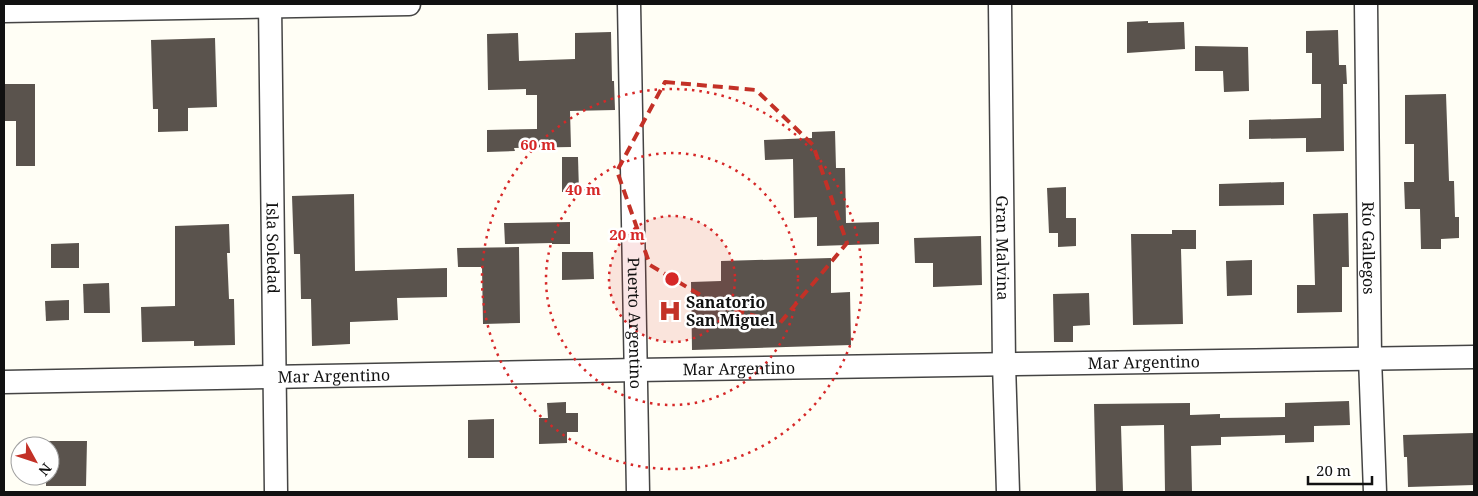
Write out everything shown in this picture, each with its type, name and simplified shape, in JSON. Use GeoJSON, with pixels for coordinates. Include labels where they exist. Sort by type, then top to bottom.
{"type":"FeatureCollection","features":[{"type":"Feature","properties":{"kind":"street"},"geometry":{"type":"LineString","coordinates":[[4,11],[409,4]]}},
{"type":"Feature","properties":{"kind":"street","name":"Puerto Argentino"},"geometry":{"type":"LineString","coordinates":[[629,4],[638,492]]}},
{"type":"Feature","properties":{"kind":"street","name":"Gran Malvina"},"geometry":{"type":"LineString","coordinates":[[1000,4],[1004,364],[1008,492]]}},
{"type":"Feature","properties":{"kind":"street","name":"Río Gallegos"},"geometry":{"type":"LineString","coordinates":[[1366,4],[1370,358],[1375,492]]}},
{"type":"Feature","properties":{"kind":"street","name":"Isla Soledad"},"geometry":{"type":"LineString","coordinates":[[270,5],[276,492]]}},
{"type":"Feature","properties":{"kind":"street","name":"Mar Argentino"},"geometry":{"type":"LineString","coordinates":[[4,382],[1474,356]]}},
{"type":"Feature","properties":{"kind":"highlighted area"},"geometry":{"type":"Polygon","coordinates":[[[665,82],[756,90],[813,145],[847,243],[780,323],[717,305],[650,265],[617,171],[665,82]]]}},
{"type":"Feature","properties":{"kind":"building"},"geometry":{"type":"Polygon","coordinates":[[[1148,21],[1148,23],[1184,22],[1185,49],[1127,53],[1127,22],[1148,21]]]}},
{"type":"Feature","properties":{"kind":"building"},"geometry":{"type":"Polygon","coordinates":[[[1338,30],[1339,65],[1346,65],[1347,84],[1343,84],[1344,151],[1306,152],[1306,138],[1249,139],[1249,120],[1321,118],[1321,84],[1312,84],[1312,53],[1306,53],[1306,31],[1338,30]]]}},
{"type":"Feature","properties":{"kind":"building"},"geometry":{"type":"Polygon","coordinates":[[[611,32],[612,81],[614,81],[615,110],[570,111],[571,147],[514,148],[515,151],[487,152],[487,130],[537,129],[537,95],[526,95],[526,89],[488,90],[487,34],[518,33],[519,61],[575,59],[575,33],[611,32]]]}},
{"type":"Feature","properties":{"kind":"building"},"geometry":{"type":"Polygon","coordinates":[[[215,38],[217,107],[188,108],[188,131],[158,132],[158,109],[153,109],[151,40],[215,38]]]}},
{"type":"Feature","properties":{"kind":"building"},"geometry":{"type":"Polygon","coordinates":[[[1195,46],[1248,47],[1249,91],[1224,92],[1223,71],[1195,71],[1195,46]]]}},
{"type":"Feature","properties":{"kind":"building"},"geometry":{"type":"Polygon","coordinates":[[[4,84],[35,84],[35,166],[16,166],[16,121],[4,121],[4,84]]]}},
{"type":"Feature","properties":{"kind":"building"},"geometry":{"type":"Polygon","coordinates":[[[1446,94],[1449,181],[1454,181],[1455,217],[1459,217],[1459,238],[1441,239],[1441,249],[1421,249],[1420,209],[1405,209],[1404,182],[1414,182],[1414,144],[1405,144],[1405,95],[1446,94]]]}},
{"type":"Feature","properties":{"kind":"building"},"geometry":{"type":"Polygon","coordinates":[[[835,131],[836,168],[845,168],[846,223],[879,222],[879,244],[817,246],[817,217],[794,218],[793,159],[765,160],[764,140],[812,138],[812,132],[835,131]]]}},
{"type":"Feature","properties":{"kind":"building"},"geometry":{"type":"Polygon","coordinates":[[[562,157],[578,157],[579,192],[562,192],[562,157]]]}},
{"type":"Feature","properties":{"kind":"building"},"geometry":{"type":"Polygon","coordinates":[[[1284,182],[1284,205],[1219,206],[1219,184],[1284,182]]]}},
{"type":"Feature","properties":{"kind":"building"},"geometry":{"type":"Polygon","coordinates":[[[1066,187],[1066,218],[1076,218],[1076,246],[1058,247],[1058,233],[1049,233],[1047,188],[1066,187]]]}},
{"type":"Feature","properties":{"kind":"building"},"geometry":{"type":"Polygon","coordinates":[[[354,194],[355,271],[447,268],[447,297],[397,298],[398,320],[350,322],[350,344],[312,346],[311,299],[301,299],[300,254],[294,254],[292,196],[354,194]]]}},
{"type":"Feature","properties":{"kind":"building"},"geometry":{"type":"Polygon","coordinates":[[[1348,213],[1349,267],[1342,267],[1342,312],[1297,313],[1297,285],[1315,285],[1313,214],[1348,213]]]}},
{"type":"Feature","properties":{"kind":"building"},"geometry":{"type":"Polygon","coordinates":[[[570,222],[570,244],[505,244],[504,223],[570,222]]]}},
{"type":"Feature","properties":{"kind":"building"},"geometry":{"type":"Polygon","coordinates":[[[229,224],[230,253],[227,253],[229,299],[234,299],[235,345],[194,346],[194,341],[142,342],[141,307],[175,306],[175,226],[229,224]]]}},
{"type":"Feature","properties":{"kind":"building"},"geometry":{"type":"Polygon","coordinates":[[[1172,230],[1196,230],[1196,249],[1181,249],[1183,324],[1133,325],[1131,234],[1172,234],[1172,230]]]}},
{"type":"Feature","properties":{"kind":"building"},"geometry":{"type":"Polygon","coordinates":[[[981,236],[982,285],[933,287],[933,263],[915,263],[914,238],[981,236]]]}},
{"type":"Feature","properties":{"kind":"building"},"geometry":{"type":"Polygon","coordinates":[[[79,243],[79,268],[51,268],[51,244],[79,243]]]}},
{"type":"Feature","properties":{"kind":"building"},"geometry":{"type":"Polygon","coordinates":[[[519,247],[520,323],[483,324],[482,267],[458,267],[457,248],[519,247]]]}},
{"type":"Feature","properties":{"kind":"building"},"geometry":{"type":"Polygon","coordinates":[[[562,252],[593,252],[594,279],[562,280],[562,252]]]}},
{"type":"Feature","properties":{"kind":"building"},"geometry":{"type":"Polygon","coordinates":[[[831,258],[831,293],[850,292],[851,345],[692,350],[691,282],[721,281],[721,261],[831,258]]]}},
{"type":"Feature","properties":{"kind":"building"},"geometry":{"type":"Polygon","coordinates":[[[1252,260],[1252,295],[1227,296],[1226,261],[1252,260]]]}},
{"type":"Feature","properties":{"kind":"building"},"geometry":{"type":"Polygon","coordinates":[[[109,283],[110,313],[84,313],[83,284],[109,283]]]}},
{"type":"Feature","properties":{"kind":"building"},"geometry":{"type":"Polygon","coordinates":[[[1089,293],[1090,325],[1073,326],[1073,342],[1054,342],[1053,294],[1089,293]]]}},
{"type":"Feature","properties":{"kind":"building"},"geometry":{"type":"Polygon","coordinates":[[[69,300],[69,320],[46,321],[45,301],[69,300]]]}},
{"type":"Feature","properties":{"kind":"building"},"geometry":{"type":"Polygon","coordinates":[[[1349,401],[1350,425],[1314,426],[1314,442],[1285,443],[1285,435],[1221,437],[1221,445],[1191,446],[1192,492],[1165,492],[1164,425],[1121,426],[1123,492],[1096,492],[1094,404],[1190,403],[1190,415],[1220,414],[1220,418],[1285,417],[1285,403],[1349,401]]]}},
{"type":"Feature","properties":{"kind":"building"},"geometry":{"type":"Polygon","coordinates":[[[566,402],[566,413],[578,413],[578,432],[567,432],[567,443],[539,444],[539,418],[548,418],[547,403],[566,402]]]}},
{"type":"Feature","properties":{"kind":"building"},"geometry":{"type":"Polygon","coordinates":[[[494,419],[494,458],[468,458],[468,420],[494,419]]]}},
{"type":"Feature","properties":{"kind":"building"},"geometry":{"type":"Polygon","coordinates":[[[1474,433],[1474,485],[1408,487],[1407,457],[1404,457],[1403,435],[1474,433]]]}},
{"type":"Feature","properties":{"kind":"building"},"geometry":{"type":"Polygon","coordinates":[[[60,441],[87,441],[86,486],[60,486],[60,441]]]}},
{"type":"Feature","properties":{"kind":"place","name":"Sanatorio San Miguel"},"geometry":{"type":"Point","coordinates":[670,311]}}]}
